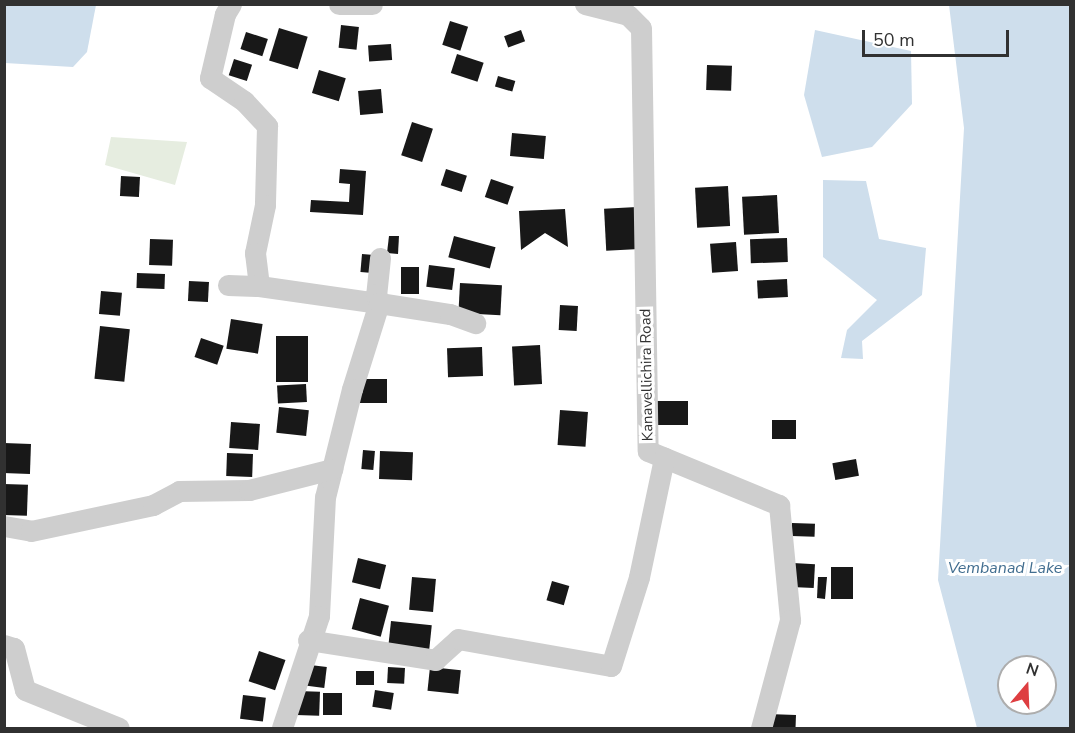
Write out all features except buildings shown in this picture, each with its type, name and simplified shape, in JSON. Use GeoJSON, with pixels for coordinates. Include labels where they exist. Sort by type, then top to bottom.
{"type":"FeatureCollection","features":[{"type":"Feature","properties":{"kind":"street"},"geometry":{"type":"LineString","coordinates":[[231,4],[225,14],[210,78],[244,101],[267,126],[265,205],[255,253],[259,286]]}},
{"type":"Feature","properties":{"kind":"street"},"geometry":{"type":"LineString","coordinates":[[339,4],[372,4]]}},
{"type":"Feature","properties":{"kind":"street","name":"Kanavellichira Road"},"geometry":{"type":"LineString","coordinates":[[585,4],[628,15],[641,28],[648,452],[779,505],[790,620],[761,729]]}},
{"type":"Feature","properties":{"kind":"street"},"geometry":{"type":"LineString","coordinates":[[282,729],[308,640],[319,616],[325,497],[379,303],[376,294],[380,258]]}},
{"type":"Feature","properties":{"kind":"street"},"geometry":{"type":"LineString","coordinates":[[228,285],[259,286],[379,303],[450,314],[475,323]]}},
{"type":"Feature","properties":{"kind":"street"},"geometry":{"type":"LineString","coordinates":[[308,640],[435,660],[458,639],[611,666],[639,577],[664,458]]}},
{"type":"Feature","properties":{"kind":"street"},"geometry":{"type":"LineString","coordinates":[[4,526],[31,531],[153,505],[179,491],[249,490],[332,469]]}},
{"type":"Feature","properties":{"kind":"street"},"geometry":{"type":"LineString","coordinates":[[4,645],[14,648],[25,690],[119,729]]}},
{"type":"Feature","properties":{"kind":"shaded area"},"geometry":{"type":"Polygon","coordinates":[[[111,137],[187,142],[175,185],[105,165],[111,137]]]}},
{"type":"Feature","properties":{"kind":"water"},"geometry":{"type":"Polygon","coordinates":[[[4,5],[96,5],[87,52],[73,67],[5,63],[4,5]]]}},
{"type":"Feature","properties":{"kind":"water","name":"Vembanad Lake"},"geometry":{"type":"Polygon","coordinates":[[[949,5],[1070,5],[1070,728],[977,728],[938,580],[964,128],[949,5]]]}},
{"type":"Feature","properties":{"kind":"water"},"geometry":{"type":"Polygon","coordinates":[[[815,30],[911,51],[912,104],[872,147],[822,157],[804,95],[815,30]]]}},
{"type":"Feature","properties":{"kind":"water"},"geometry":{"type":"Polygon","coordinates":[[[823,180],[866,181],[879,239],[926,248],[922,295],[862,341],[863,359],[841,358],[847,330],[877,300],[823,257],[823,180]]]}}]}
